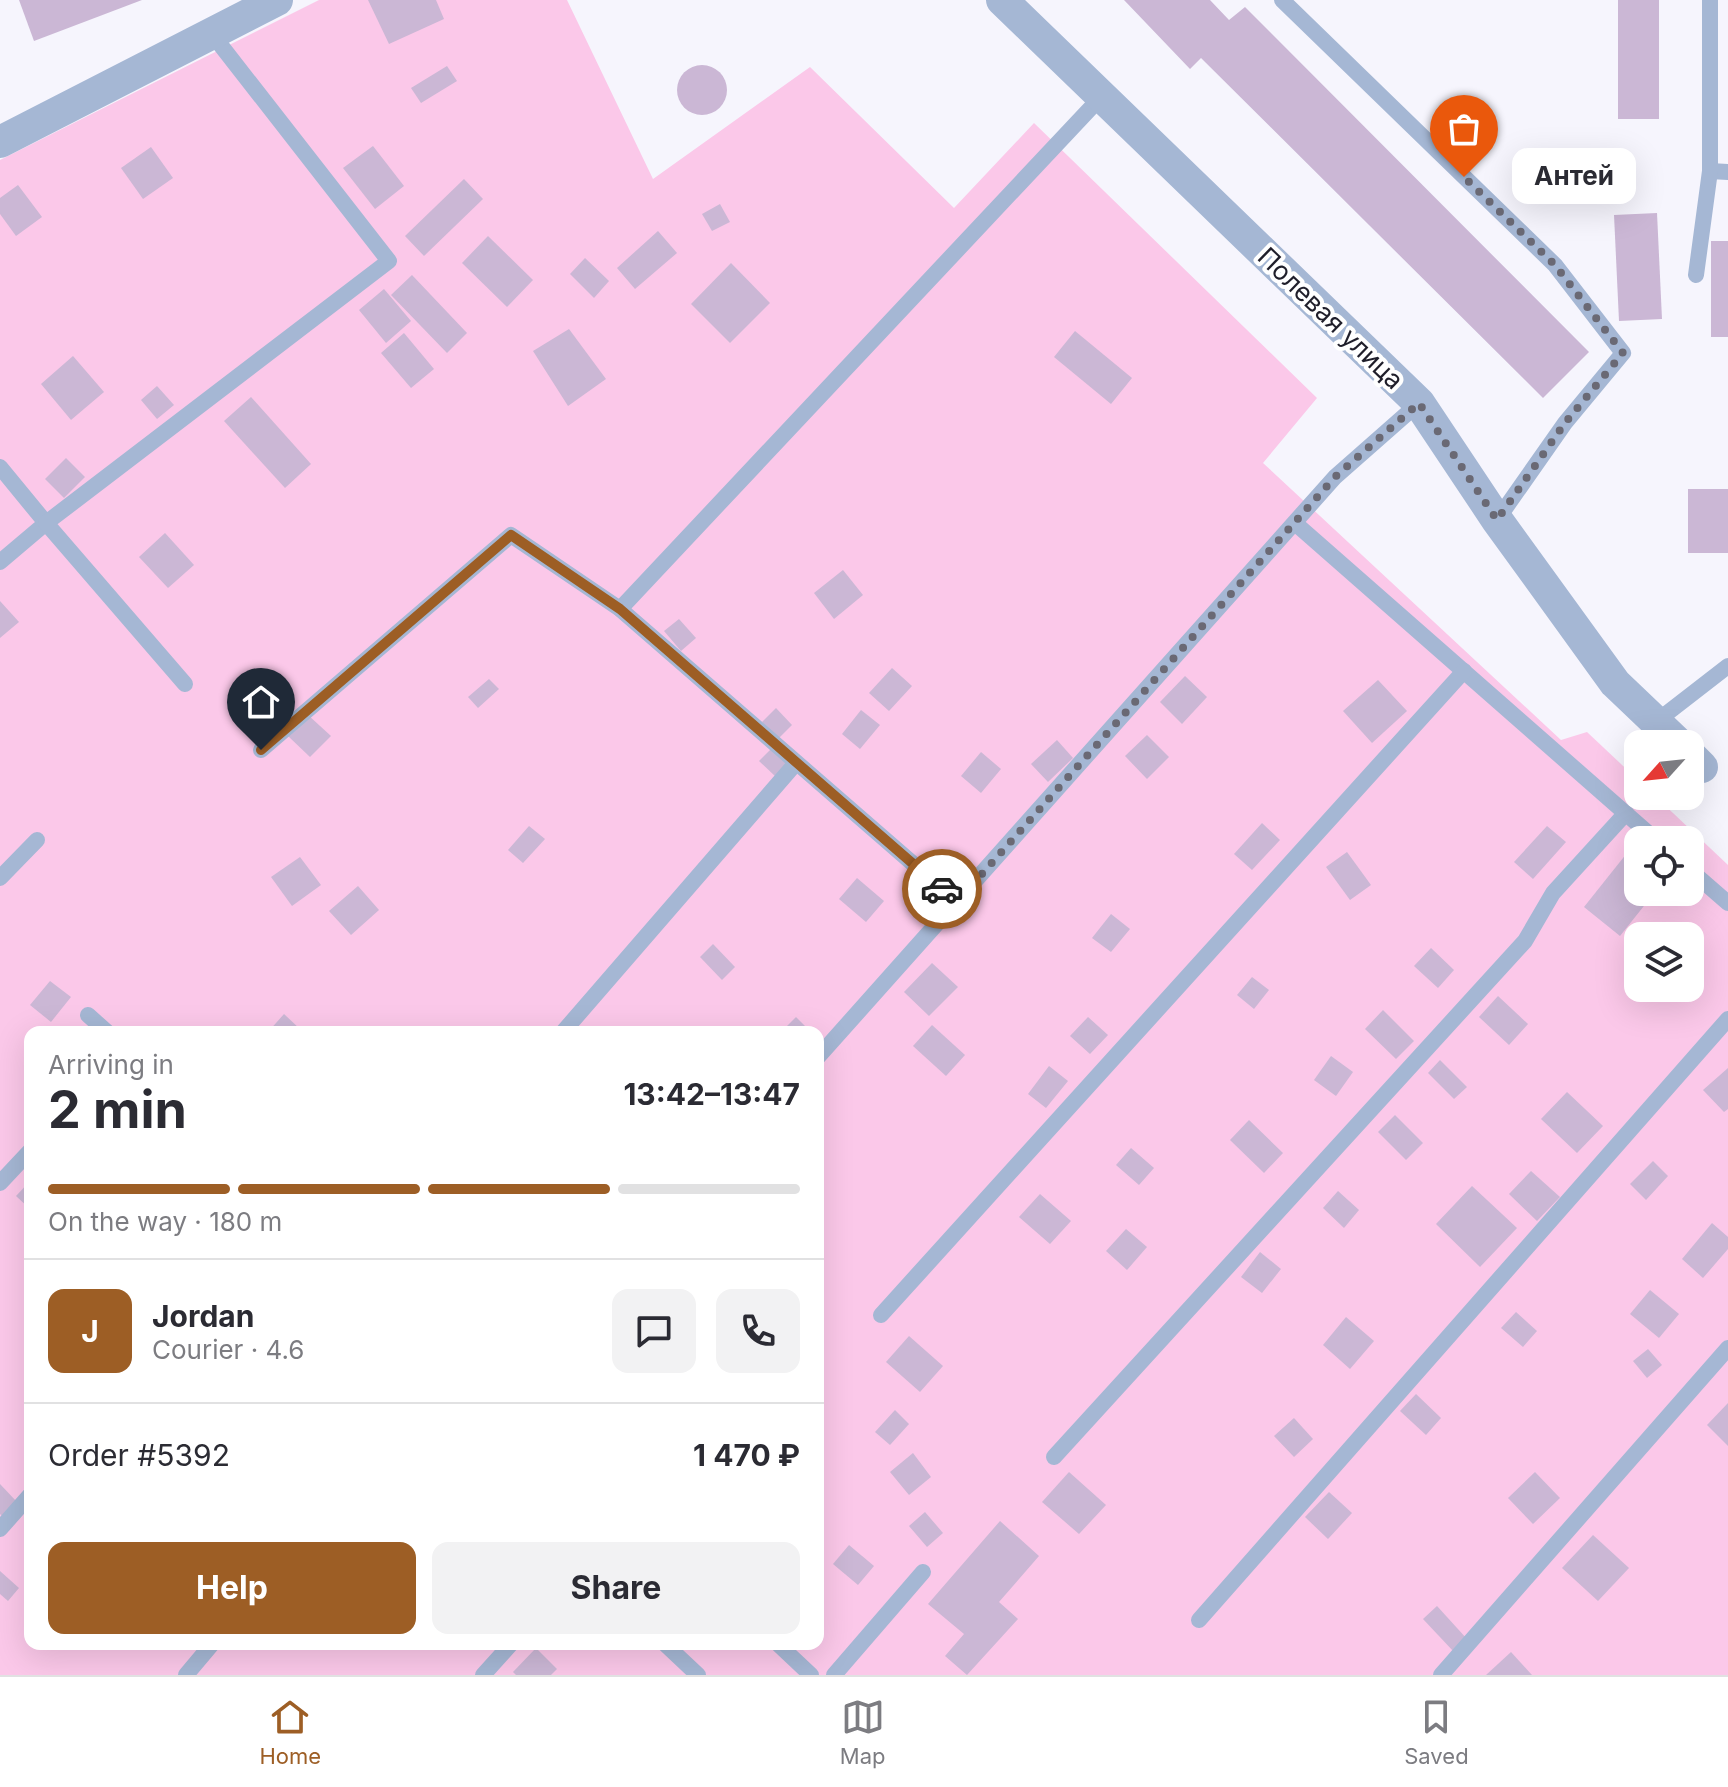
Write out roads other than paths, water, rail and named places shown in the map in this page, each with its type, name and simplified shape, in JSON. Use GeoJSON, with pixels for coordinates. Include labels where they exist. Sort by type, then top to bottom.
{"type":"FeatureCollection","features":[{"type":"Feature","properties":{"kind":"street"},"geometry":{"type":"LineString","coordinates":[[0,142],[277,0]]}},
{"type":"Feature","properties":{"kind":"street","name":"Полевая улица"},"geometry":{"type":"LineString","coordinates":[[1002,0],[1419,403],[1497,520],[1615,683],[1666,730]]}},
{"type":"Feature","properties":{"kind":"lane"},"geometry":{"type":"LineString","coordinates":[[1282,0],[1555,265],[1623,353],[1565,423],[1497,520]]}},
{"type":"Feature","properties":{"kind":"lane"},"geometry":{"type":"LineString","coordinates":[[1696,275],[1710,171],[1710,0]]}},
{"type":"Feature","properties":{"kind":"lane"},"geometry":{"type":"LineString","coordinates":[[0,562],[46,523],[389,261],[212,34]]}},
{"type":"Feature","properties":{"kind":"lane"},"geometry":{"type":"LineString","coordinates":[[620,609],[1102,96]]}},
{"type":"Feature","properties":{"kind":"lane"},"geometry":{"type":"LineString","coordinates":[[1710,171],[1728,172]]}},
{"type":"Feature","properties":{"kind":"lane"},"geometry":{"type":"LineString","coordinates":[[824,1050],[1335,477],[1419,403]]}},
{"type":"Feature","properties":{"kind":"lane"},"geometry":{"type":"LineString","coordinates":[[0,467],[185,684]]}},
{"type":"Feature","properties":{"kind":"lane"},"geometry":{"type":"LineString","coordinates":[[1296,524],[1640,826]]}},
{"type":"Feature","properties":{"kind":"lane"},"geometry":{"type":"LineString","coordinates":[[261,750],[511,535],[620,609],[957,902]]}},
{"type":"Feature","properties":{"kind":"lane"},"geometry":{"type":"LineString","coordinates":[[1657,721],[1728,666]]}},
{"type":"Feature","properties":{"kind":"lane"},"geometry":{"type":"LineString","coordinates":[[881,1315],[1464,671]]}},
{"type":"Feature","properties":{"kind":"lane"},"geometry":{"type":"LineString","coordinates":[[568,1026],[796,763]]}},
{"type":"Feature","properties":{"kind":"lane"},"geometry":{"type":"LineString","coordinates":[[1054,1457],[1525,941],[1553,893],[1626,813]]}},
{"type":"Feature","properties":{"kind":"lane"},"geometry":{"type":"LineString","coordinates":[[0,878],[37,840]]}},
{"type":"Feature","properties":{"kind":"lane"},"geometry":{"type":"LineString","coordinates":[[1704,882],[1728,903]]}},
{"type":"Feature","properties":{"kind":"lane"},"geometry":{"type":"LineString","coordinates":[[88,1015],[100,1026]]}},
{"type":"Feature","properties":{"kind":"lane"},"geometry":{"type":"LineString","coordinates":[[1199,1620],[1728,1019]]}},
{"type":"Feature","properties":{"kind":"lane"},"geometry":{"type":"LineString","coordinates":[[0,1183],[24,1157]]}},
{"type":"Feature","properties":{"kind":"lane"},"geometry":{"type":"LineString","coordinates":[[1441,1675],[1728,1348]]}},
{"type":"Feature","properties":{"kind":"lane"},"geometry":{"type":"LineString","coordinates":[[0,1529],[24,1502]]}},
{"type":"Feature","properties":{"kind":"lane"},"geometry":{"type":"LineString","coordinates":[[834,1675],[923,1572]]}},
{"type":"Feature","properties":{"kind":"lane"},"geometry":{"type":"LineString","coordinates":[[186,1675],[207,1650]]}},
{"type":"Feature","properties":{"kind":"lane"},"geometry":{"type":"LineString","coordinates":[[483,1675],[506,1650]]}},
{"type":"Feature","properties":{"kind":"lane"},"geometry":{"type":"LineString","coordinates":[[671,1650],[698,1675]]}},
{"type":"Feature","properties":{"kind":"lane"},"geometry":{"type":"LineString","coordinates":[[784,1650],[811,1675]]}},
{"type":"Feature","properties":{"kind":"place","name":"Антей"},"geometry":{"type":"Point","coordinates":[1464,177]}}]}
